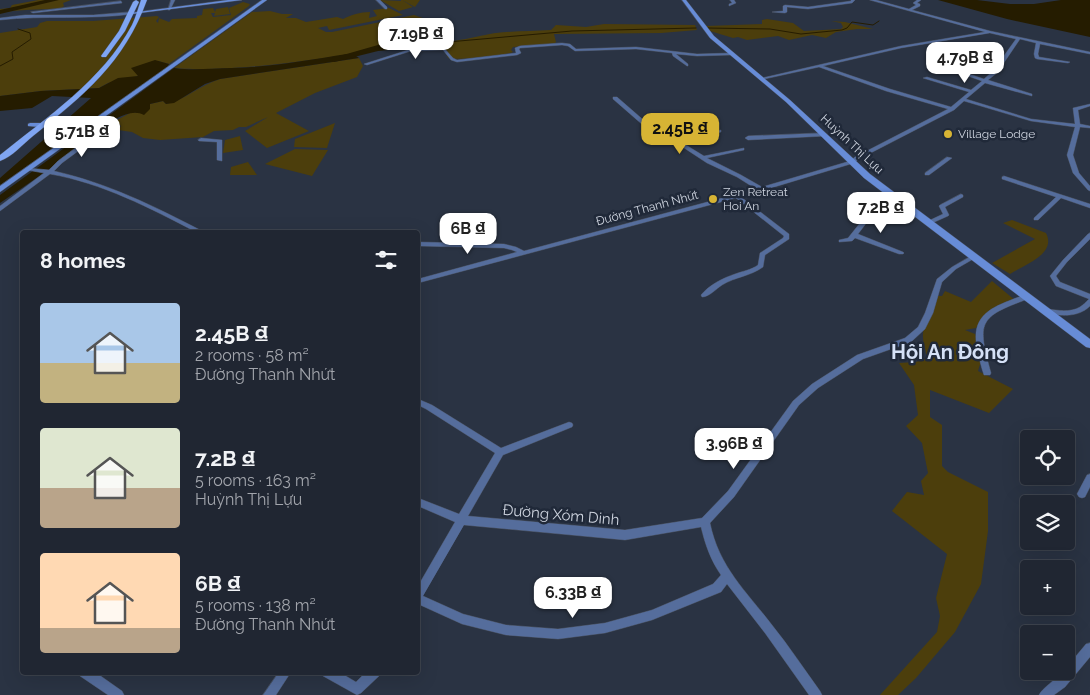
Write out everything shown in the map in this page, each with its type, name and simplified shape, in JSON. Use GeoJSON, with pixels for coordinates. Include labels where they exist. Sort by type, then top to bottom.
{"type":"FeatureCollection","features":[{"type":"Feature","properties":{"kind":"main road"},"geometry":{"type":"LineString","coordinates":[[98,63],[113,45],[132,13],[137,0]]}},
{"type":"Feature","properties":{"kind":"main road"},"geometry":{"type":"LineString","coordinates":[[0,159],[71,100],[124,44],[144,0]]}},
{"type":"Feature","properties":{"kind":"main road"},"geometry":{"type":"LineString","coordinates":[[0,150],[72,88]]}},
{"type":"Feature","properties":{"kind":"street"},"geometry":{"type":"LineString","coordinates":[[169,9],[173,0]]}},
{"type":"Feature","properties":{"kind":"street"},"geometry":{"type":"LineString","coordinates":[[11,17],[93,16],[240,0]]}},
{"type":"Feature","properties":{"kind":"street"},"geometry":{"type":"LineString","coordinates":[[0,190],[265,0]]}},
{"type":"Feature","properties":{"kind":"street"},"geometry":{"type":"LineString","coordinates":[[378,0],[386,8]]}},
{"type":"Feature","properties":{"kind":"street","name":"Huỳnh Thị Lựu"},"geometry":{"type":"LineString","coordinates":[[684,0],[706,31],[824,134],[852,162],[894,197],[1090,344]]}},
{"type":"Feature","properties":{"kind":"street"},"geometry":{"type":"LineString","coordinates":[[730,5],[734,3],[732,0]]}},
{"type":"Feature","properties":{"kind":"street"},"geometry":{"type":"LineString","coordinates":[[781,3],[785,6],[808,8],[852,2],[853,0]]}},
{"type":"Feature","properties":{"kind":"street"},"geometry":{"type":"LineString","coordinates":[[872,0],[990,32],[1090,53]]}},
{"type":"Feature","properties":{"kind":"street"},"geometry":{"type":"LineString","coordinates":[[909,10],[919,5],[915,3],[919,0]]}},
{"type":"Feature","properties":{"kind":"street"},"geometry":{"type":"LineString","coordinates":[[0,19],[50,9],[121,2]]}},
{"type":"Feature","properties":{"kind":"street"},"geometry":{"type":"LineString","coordinates":[[774,12],[785,12],[785,6]]}},
{"type":"Feature","properties":{"kind":"street"},"geometry":{"type":"LineString","coordinates":[[762,79],[901,47],[990,32]]}},
{"type":"Feature","properties":{"kind":"street","name":"Đường Thanh Nhứt"},"geometry":{"type":"LineString","coordinates":[[420,280],[737,196],[852,162],[952,109],[999,68],[1018,38]]}},
{"type":"Feature","properties":{"kind":"street"},"geometry":{"type":"LineString","coordinates":[[1038,43],[1037,58],[1068,62]]}},
{"type":"Feature","properties":{"kind":"street"},"geometry":{"type":"LineString","coordinates":[[366,64],[412,50],[444,49],[452,59],[457,61],[516,54],[519,53],[517,48],[519,47],[562,44],[576,50],[636,48],[702,55],[732,54]]}},
{"type":"Feature","properties":{"kind":"street"},"geometry":{"type":"LineString","coordinates":[[675,52],[674,55],[687,65]]}},
{"type":"Feature","properties":{"kind":"street"},"geometry":{"type":"LineString","coordinates":[[819,66],[888,90],[952,109]]}},
{"type":"Feature","properties":{"kind":"street"},"geometry":{"type":"LineString","coordinates":[[950,69],[1030,94]]}},
{"type":"Feature","properties":{"kind":"street"},"geometry":{"type":"LineString","coordinates":[[925,78],[972,92]]}},
{"type":"Feature","properties":{"kind":"street"},"geometry":{"type":"LineString","coordinates":[[615,98],[640,121],[677,141],[702,158],[761,189]]}},
{"type":"Feature","properties":{"kind":"street"},"geometry":{"type":"LineString","coordinates":[[964,100],[1032,120],[1090,127]]}},
{"type":"Feature","properties":{"kind":"street"},"geometry":{"type":"LineString","coordinates":[[1090,105],[1075,109],[1078,125],[1070,155],[1076,174],[1090,189]]}},
{"type":"Feature","properties":{"kind":"street"},"geometry":{"type":"LineString","coordinates":[[30,125],[40,125]]}},
{"type":"Feature","properties":{"kind":"street"},"geometry":{"type":"LineString","coordinates":[[0,208],[105,128],[110,127],[114,137]]}},
{"type":"Feature","properties":{"kind":"street"},"geometry":{"type":"LineString","coordinates":[[677,141],[719,131]]}},
{"type":"Feature","properties":{"kind":"street"},"geometry":{"type":"LineString","coordinates":[[748,138],[824,134]]}},
{"type":"Feature","properties":{"kind":"street"},"geometry":{"type":"LineString","coordinates":[[201,140],[220,141],[220,160]]}},
{"type":"Feature","properties":{"kind":"street"},"geometry":{"type":"LineString","coordinates":[[702,158],[742,150]]}},
{"type":"Feature","properties":{"kind":"street"},"geometry":{"type":"LineString","coordinates":[[927,174],[949,158]]}},
{"type":"Feature","properties":{"kind":"street"},"geometry":{"type":"LineString","coordinates":[[31,169],[49,171],[101,185],[196,230]]}},
{"type":"Feature","properties":{"kind":"street"},"geometry":{"type":"LineString","coordinates":[[1004,178],[1090,206]]}},
{"type":"Feature","properties":{"kind":"street"},"geometry":{"type":"LineString","coordinates":[[704,295],[709,290],[734,277],[756,270],[761,266],[762,254],[786,239],[787,235],[737,196]]}},
{"type":"Feature","properties":{"kind":"street"},"geometry":{"type":"LineString","coordinates":[[928,223],[946,215],[942,206],[960,196]]}},
{"type":"Feature","properties":{"kind":"street"},"geometry":{"type":"LineString","coordinates":[[1036,219],[1060,196]]}},
{"type":"Feature","properties":{"kind":"street"},"geometry":{"type":"LineString","coordinates":[[841,241],[850,240],[874,205],[894,197]]}},
{"type":"Feature","properties":{"kind":"street"},"geometry":{"type":"LineString","coordinates":[[854,235],[900,253]]}},
{"type":"Feature","properties":{"kind":"street"},"geometry":{"type":"LineString","coordinates":[[1090,235],[1053,276],[1058,284],[1090,297]]}},
{"type":"Feature","properties":{"kind":"street"},"geometry":{"type":"LineString","coordinates":[[420,244],[504,246],[514,248],[523,253]]}},
{"type":"Feature","properties":{"kind":"street"},"geometry":{"type":"LineString","coordinates":[[816,695],[769,629],[727,576],[706,532],[705,522],[731,494],[796,403],[815,386],[860,357],[908,340],[921,328],[929,313],[939,281],[954,268],[973,257]]}},
{"type":"Feature","properties":{"kind":"street"},"geometry":{"type":"LineString","coordinates":[[987,373],[978,341],[978,330],[983,319],[997,307],[1026,296]]}},
{"type":"Feature","properties":{"kind":"street"},"geometry":{"type":"LineString","coordinates":[[1046,312],[1077,313],[1085,309],[1090,301]]}},
{"type":"Feature","properties":{"kind":"street"},"geometry":{"type":"LineString","coordinates":[[420,403],[500,452]]}},
{"type":"Feature","properties":{"kind":"street"},"geometry":{"type":"LineString","coordinates":[[420,592],[500,452],[569,425]]}},
{"type":"Feature","properties":{"kind":"street"},"geometry":{"type":"LineString","coordinates":[[1082,494],[1090,478]]}},
{"type":"Feature","properties":{"kind":"street","name":"Đường Xóm Dinh"},"geometry":{"type":"LineString","coordinates":[[420,503],[462,520],[625,535],[705,522]]}},
{"type":"Feature","properties":{"kind":"street"},"geometry":{"type":"LineString","coordinates":[[420,600],[462,619],[488,626],[506,630],[558,634],[605,628],[652,615],[717,588],[727,576]]}},
{"type":"Feature","properties":{"kind":"street"},"geometry":{"type":"LineString","coordinates":[[1045,695],[1061,683],[1090,648]]}},
{"type":"Feature","properties":{"kind":"street"},"geometry":{"type":"LineString","coordinates":[[88,675],[118,695]]}},
{"type":"Feature","properties":{"kind":"street"},"geometry":{"type":"LineString","coordinates":[[269,695],[284,675]]}},
{"type":"Feature","properties":{"kind":"street"},"geometry":{"type":"LineString","coordinates":[[332,675],[357,689],[372,675]]}},
{"type":"Feature","properties":{"kind":"shaded area"},"geometry":{"type":"Polygon","coordinates":[[[38,0],[71,0],[63,3],[64,6],[61,8],[0,13],[0,9],[38,0]]]}},
{"type":"Feature","properties":{"kind":"shaded area"},"geometry":{"type":"Polygon","coordinates":[[[380,0],[402,0],[413,7],[399,11],[380,0]]]}},
{"type":"Feature","properties":{"kind":"shaded area"},"geometry":{"type":"Polygon","coordinates":[[[402,0],[420,0],[415,7],[402,0]]]}},
{"type":"Feature","properties":{"kind":"shaded area"},"geometry":{"type":"Polygon","coordinates":[[[938,0],[977,0],[1010,4],[1034,4],[1061,0],[1090,0],[1090,37],[1007,19],[938,0]]]}},
{"type":"Feature","properties":{"kind":"shaded area"},"geometry":{"type":"Polygon","coordinates":[[[243,2],[250,4],[169,64],[158,61],[137,74],[138,76],[108,83],[99,88],[41,91],[0,96],[0,33],[37,27],[40,23],[47,21],[93,21],[157,16],[159,17],[156,21],[158,23],[159,18],[169,22],[172,19],[197,18],[197,16],[202,15],[203,9],[213,8],[215,12],[216,9],[228,7],[230,14],[214,16],[215,13],[211,13],[213,17],[231,15],[229,8],[243,2]]]}},
{"type":"Feature","properties":{"kind":"shaded area"},"geometry":{"type":"Polygon","coordinates":[[[389,8],[403,15],[329,30],[327,26],[318,28],[326,32],[332,32],[414,15],[431,21],[421,35],[436,41],[457,40],[496,33],[551,30],[556,25],[586,27],[604,24],[695,25],[697,30],[661,33],[554,34],[556,42],[554,44],[513,47],[511,50],[513,52],[470,58],[452,59],[448,58],[444,50],[415,50],[408,44],[273,65],[209,69],[174,68],[252,12],[270,11],[293,14],[286,18],[296,18],[306,22],[337,17],[343,19],[356,14],[370,12],[369,18],[377,16],[373,10],[389,8]]]}},
{"type":"Feature","properties":{"kind":"shaded area"},"geometry":{"type":"Polygon","coordinates":[[[762,20],[793,23],[804,31],[841,29],[843,27],[841,23],[831,21],[845,22],[873,29],[836,32],[826,38],[812,35],[789,40],[778,36],[747,40],[710,31],[706,26],[762,24],[762,20]]]}},
{"type":"Feature","properties":{"kind":"shaded area"},"geometry":{"type":"Polygon","coordinates":[[[353,54],[359,58],[220,79],[205,84],[174,103],[166,104],[163,101],[150,104],[150,109],[144,115],[133,113],[121,116],[99,127],[99,130],[48,170],[0,203],[0,195],[174,68],[196,69],[261,66],[353,54]]]}},
{"type":"Feature","properties":{"kind":"shaded area"},"geometry":{"type":"Polygon","coordinates":[[[359,58],[363,66],[357,77],[315,93],[276,113],[309,131],[267,148],[245,131],[268,117],[246,127],[214,131],[203,137],[160,140],[143,138],[132,132],[118,130],[121,126],[115,121],[132,112],[140,113],[150,104],[163,101],[166,104],[173,102],[220,79],[359,58]]]}},
{"type":"Feature","properties":{"kind":"shaded area"},"geometry":{"type":"Polygon","coordinates":[[[155,60],[169,64],[167,68],[0,185],[0,178],[91,98],[52,96],[32,108],[0,111],[0,96],[41,91],[99,88],[118,78],[138,76],[131,68],[155,60]]]}},
{"type":"Feature","properties":{"kind":"shaded area"},"geometry":{"type":"Polygon","coordinates":[[[335,123],[327,148],[294,147],[295,139],[335,123]]]}},
{"type":"Feature","properties":{"kind":"shaded area"},"geometry":{"type":"Polygon","coordinates":[[[240,136],[243,150],[223,153],[225,140],[240,136]]]}},
{"type":"Feature","properties":{"kind":"shaded area"},"geometry":{"type":"Polygon","coordinates":[[[295,149],[328,150],[312,176],[265,164],[295,149]]]}},
{"type":"Feature","properties":{"kind":"shaded area"},"geometry":{"type":"Polygon","coordinates":[[[248,162],[257,175],[230,175],[231,167],[248,162]]]}},
{"type":"Feature","properties":{"kind":"shaded area"},"geometry":{"type":"Polygon","coordinates":[[[1012,220],[1046,233],[1048,240],[1047,247],[1043,253],[1010,274],[992,263],[1035,239],[1003,223],[1012,220]]]}},
{"type":"Feature","properties":{"kind":"shaded area"},"geometry":{"type":"Polygon","coordinates":[[[992,281],[1016,301],[984,317],[976,328],[965,330],[975,334],[984,351],[978,371],[1013,389],[989,413],[930,390],[930,417],[942,425],[942,466],[948,472],[988,492],[988,531],[981,584],[955,632],[916,678],[898,695],[880,695],[937,632],[940,616],[936,598],[947,554],[892,511],[907,492],[924,495],[921,481],[928,473],[922,443],[906,426],[918,415],[914,385],[899,363],[916,362],[926,358],[923,330],[936,296],[942,296],[945,291],[971,302],[992,281]]]}},
{"type":"Feature","properties":{"kind":"waterway"},"geometry":{"type":"LineString","coordinates":[[0,12],[55,0]]}},
{"type":"Feature","properties":{"kind":"waterway"},"geometry":{"type":"LineString","coordinates":[[706,28],[770,29],[801,34],[842,30],[847,28],[852,22],[873,25],[879,21]]}},
{"type":"Feature","properties":{"kind":"waterway"},"geometry":{"type":"LineString","coordinates":[[437,43],[572,31],[696,28]]}},
{"type":"Feature","properties":{"kind":"waterway"},"geometry":{"type":"LineString","coordinates":[[0,66],[13,59],[12,52],[31,39],[30,33],[18,29]]}},
{"type":"Feature","properties":{"kind":"waterway"},"geometry":{"type":"LineString","coordinates":[[334,59],[378,48],[437,43]]}},
{"type":"Feature","properties":{"kind":"place","name":"Village Lodge"},"geometry":{"type":"Point","coordinates":[948,134]}},
{"type":"Feature","properties":{"kind":"place","name":"Zen Retreat Hoi An"},"geometry":{"type":"Point","coordinates":[713,199]}},
{"type":"Feature","properties":{"kind":"district","name":"Hội An Đông"},"geometry":{"type":"Point","coordinates":[950,352]}}]}
